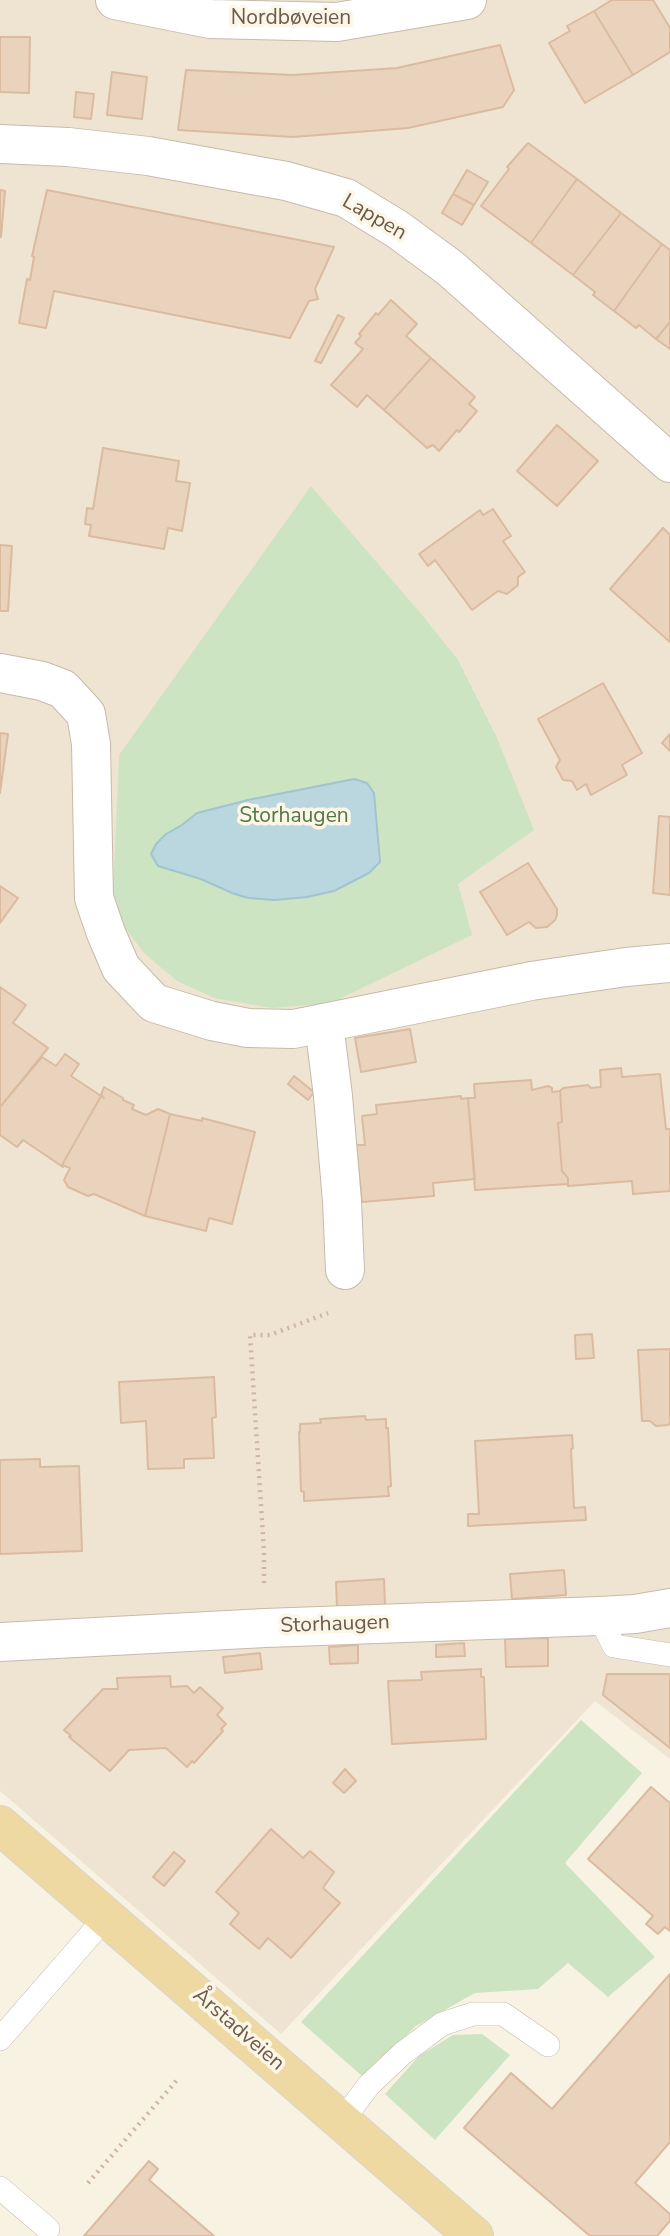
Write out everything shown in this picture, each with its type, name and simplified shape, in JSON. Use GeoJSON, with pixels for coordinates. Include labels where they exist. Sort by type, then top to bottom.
{"type":"FeatureCollection","features":[{"type":"Feature","properties":{"kind":"main road","name":"Årstadveien"},"geometry":{"type":"LineString","coordinates":[[0,1825],[474,2236]]}},
{"type":"Feature","properties":{"kind":"street","name":"Nordbøveien"},"geometry":{"type":"LineString","coordinates":[[115,0],[210,19],[337,22],[467,0]]}},
{"type":"Feature","properties":{"kind":"street","name":"Lappen"},"geometry":{"type":"LineString","coordinates":[[0,144],[68,147],[162,158],[286,181],[345,198],[397,229],[450,268],[670,463]]}},
{"type":"Feature","properties":{"kind":"street"},"geometry":{"type":"LineString","coordinates":[[0,673],[42,681],[63,689],[86,714],[91,744],[94,898],[121,968],[154,1003],[212,1021],[248,1028],[293,1029],[531,981],[670,963]]}},
{"type":"Feature","properties":{"kind":"street"},"geometry":{"type":"LineString","coordinates":[[324,1024],[342,1201],[345,1270]]}},
{"type":"Feature","properties":{"kind":"street","name":"Storhaugen"},"geometry":{"type":"LineString","coordinates":[[0,1642],[265,1628],[599,1616],[670,1608]]}},
{"type":"Feature","properties":{"kind":"lane"},"geometry":{"type":"LineString","coordinates":[[599,1616],[614,1646],[670,1655]]}},
{"type":"Feature","properties":{"kind":"lane"},"geometry":{"type":"LineString","coordinates":[[0,2039],[106,1917]]}},
{"type":"Feature","properties":{"kind":"lane"},"geometry":{"type":"LineString","coordinates":[[342,2121],[369,2085],[403,2053],[442,2024],[473,2014],[503,2014],[548,2045]]}},
{"type":"Feature","properties":{"kind":"lane"},"geometry":{"type":"LineString","coordinates":[[0,2188],[48,2230]]}},
{"type":"Feature","properties":{"kind":"path"},"geometry":{"type":"LineString","coordinates":[[263,1594],[264,1552],[250,1335],[270,1335],[335,1310]]}},
{"type":"Feature","properties":{"kind":"path"},"geometry":{"type":"LineString","coordinates":[[88,2183],[177,2080]]}},
{"type":"Feature","properties":{"kind":"shaded area"},"geometry":{"type":"Polygon","coordinates":[[[0,0],[670,0],[670,1759],[595,1701],[281,2034],[0,1791],[0,0]]]}},
{"type":"Feature","properties":{"kind":"green space","name":"Storhaugen"},"geometry":{"type":"Polygon","coordinates":[[[311,486],[458,660],[497,738],[534,830],[458,884],[472,935],[331,1003],[272,1008],[214,998],[177,981],[145,954],[125,928],[113,895],[119,755],[311,486]]]}},
{"type":"Feature","properties":{"kind":"green space"},"geometry":{"type":"Polygon","coordinates":[[[581,1720],[642,1773],[565,1863],[655,1957],[608,1997],[568,1963],[538,1989],[475,1993],[416,2026],[363,2077],[301,2022],[581,1720]]]}},
{"type":"Feature","properties":{"kind":"green space"},"geometry":{"type":"Polygon","coordinates":[[[482,2034],[510,2055],[435,2140],[385,2094],[419,2056],[453,2035],[482,2034]]]}},
{"type":"Feature","properties":{"kind":"water"},"geometry":{"type":"Polygon","coordinates":[[[354,779],[367,783],[374,793],[380,862],[369,873],[334,891],[275,900],[248,898],[201,879],[158,866],[151,854],[166,834],[197,813],[354,779]]]}},
{"type":"Feature","properties":{"kind":"building"},"geometry":{"type":"Polygon","coordinates":[[[612,0],[653,0],[670,28],[670,52],[633,75],[594,11],[612,0]]]}},
{"type":"Feature","properties":{"kind":"building"},"geometry":{"type":"Polygon","coordinates":[[[594,11],[633,75],[585,103],[549,43],[570,31],[567,26],[594,11]]]}},
{"type":"Feature","properties":{"kind":"building"},"geometry":{"type":"Polygon","coordinates":[[[0,37],[30,37],[29,93],[0,92],[0,37]]]}},
{"type":"Feature","properties":{"kind":"building"},"geometry":{"type":"Polygon","coordinates":[[[500,45],[514,90],[503,107],[408,128],[293,137],[178,130],[186,70],[293,75],[397,68],[500,45]]]}},
{"type":"Feature","properties":{"kind":"building"},"geometry":{"type":"Polygon","coordinates":[[[112,72],[147,77],[142,119],[107,115],[112,72]]]}},
{"type":"Feature","properties":{"kind":"building"},"geometry":{"type":"Polygon","coordinates":[[[76,92],[94,94],[91,119],[74,117],[76,92]]]}},
{"type":"Feature","properties":{"kind":"building"},"geometry":{"type":"Polygon","coordinates":[[[528,143],[577,179],[531,243],[481,206],[509,169],[507,167],[528,143]]]}},
{"type":"Feature","properties":{"kind":"building"},"geometry":{"type":"Polygon","coordinates":[[[467,170],[488,182],[474,205],[453,194],[467,170]]]}},
{"type":"Feature","properties":{"kind":"building"},"geometry":{"type":"Polygon","coordinates":[[[577,179],[621,213],[573,275],[531,243],[577,179]]]}},
{"type":"Feature","properties":{"kind":"building"},"geometry":{"type":"Polygon","coordinates":[[[0,190],[5,191],[1,237],[0,237],[0,190]]]}},
{"type":"Feature","properties":{"kind":"building"},"geometry":{"type":"Polygon","coordinates":[[[47,190],[334,247],[315,289],[318,299],[309,301],[290,338],[54,291],[46,328],[19,323],[47,190]]]}},
{"type":"Feature","properties":{"kind":"building"},"geometry":{"type":"Polygon","coordinates":[[[453,194],[474,205],[462,225],[442,213],[453,194]]]}},
{"type":"Feature","properties":{"kind":"building"},"geometry":{"type":"Polygon","coordinates":[[[621,213],[662,244],[614,311],[573,275],[621,213]]]}},
{"type":"Feature","properties":{"kind":"building"},"geometry":{"type":"Polygon","coordinates":[[[662,244],[670,250],[670,322],[656,339],[639,325],[636,328],[614,311],[662,244]]]}},
{"type":"Feature","properties":{"kind":"building"},"geometry":{"type":"Polygon","coordinates":[[[391,300],[417,324],[406,336],[431,358],[384,410],[367,395],[357,407],[331,385],[363,349],[355,343],[361,336],[359,334],[391,300]]]}},
{"type":"Feature","properties":{"kind":"building"},"geometry":{"type":"Polygon","coordinates":[[[338,315],[344,318],[321,363],[315,361],[338,315]]]}},
{"type":"Feature","properties":{"kind":"building"},"geometry":{"type":"Polygon","coordinates":[[[670,322],[670,349],[656,339],[670,322]]]}},
{"type":"Feature","properties":{"kind":"building"},"geometry":{"type":"Polygon","coordinates":[[[431,358],[475,397],[469,404],[477,411],[439,451],[433,445],[427,448],[384,410],[431,358]]]}},
{"type":"Feature","properties":{"kind":"building"},"geometry":{"type":"Polygon","coordinates":[[[557,425],[598,461],[557,506],[517,471],[557,425]]]}},
{"type":"Feature","properties":{"kind":"building"},"geometry":{"type":"Polygon","coordinates":[[[103,448],[179,461],[176,481],[190,483],[182,531],[168,528],[164,549],[89,536],[91,525],[85,524],[87,508],[93,509],[103,448]]]}},
{"type":"Feature","properties":{"kind":"building"},"geometry":{"type":"Polygon","coordinates":[[[493,509],[511,536],[503,541],[525,572],[518,577],[518,585],[507,594],[498,591],[472,610],[435,560],[428,566],[419,554],[480,510],[483,515],[493,509]]]}},
{"type":"Feature","properties":{"kind":"building"},"geometry":{"type":"Polygon","coordinates":[[[663,528],[670,535],[670,642],[610,589],[663,528]]]}},
{"type":"Feature","properties":{"kind":"building"},"geometry":{"type":"Polygon","coordinates":[[[0,545],[12,546],[8,611],[0,611],[0,545]]]}},
{"type":"Feature","properties":{"kind":"building"},"geometry":{"type":"Polygon","coordinates":[[[603,683],[642,753],[622,765],[627,775],[591,795],[586,784],[577,790],[572,781],[563,780],[556,767],[560,760],[538,719],[603,683]]]}},
{"type":"Feature","properties":{"kind":"building"},"geometry":{"type":"Polygon","coordinates":[[[0,733],[8,734],[0,793],[0,733]]]}},
{"type":"Feature","properties":{"kind":"building"},"geometry":{"type":"Polygon","coordinates":[[[670,734],[670,751],[662,743],[670,734]]]}},
{"type":"Feature","properties":{"kind":"building"},"geometry":{"type":"Polygon","coordinates":[[[659,816],[670,817],[670,895],[653,893],[659,816]]]}},
{"type":"Feature","properties":{"kind":"building"},"geometry":{"type":"Polygon","coordinates":[[[528,863],[557,909],[557,915],[547,927],[536,928],[529,922],[507,935],[480,892],[528,863]]]}},
{"type":"Feature","properties":{"kind":"building"},"geometry":{"type":"Polygon","coordinates":[[[0,886],[18,898],[0,923],[0,886]]]}},
{"type":"Feature","properties":{"kind":"building"},"geometry":{"type":"Polygon","coordinates":[[[0,987],[26,1005],[13,1023],[48,1048],[0,1107],[0,987]]]}},
{"type":"Feature","properties":{"kind":"building"},"geometry":{"type":"Polygon","coordinates":[[[410,1029],[416,1062],[361,1072],[355,1038],[410,1029]]]}},
{"type":"Feature","properties":{"kind":"building"},"geometry":{"type":"Polygon","coordinates":[[[65,1054],[79,1064],[71,1076],[101,1096],[63,1167],[23,1140],[17,1147],[0,1135],[0,1107],[42,1057],[56,1066],[65,1054]]]}},
{"type":"Feature","properties":{"kind":"building"},"geometry":{"type":"Polygon","coordinates":[[[621,1068],[622,1077],[660,1074],[666,1129],[670,1129],[670,1191],[633,1194],[632,1181],[568,1186],[568,1178],[562,1171],[558,1123],[562,1122],[560,1091],[563,1088],[588,1085],[591,1088],[601,1087],[600,1070],[621,1068]]]}},
{"type":"Feature","properties":{"kind":"building"},"geometry":{"type":"Polygon","coordinates":[[[294,1076],[314,1092],[308,1100],[288,1084],[294,1076]]]}},
{"type":"Feature","properties":{"kind":"building"},"geometry":{"type":"Polygon","coordinates":[[[531,1080],[532,1090],[548,1086],[552,1088],[552,1092],[560,1091],[562,1122],[558,1123],[562,1171],[568,1178],[568,1184],[475,1190],[468,1098],[475,1098],[474,1084],[531,1080]]]}},
{"type":"Feature","properties":{"kind":"building"},"geometry":{"type":"Polygon","coordinates":[[[104,1087],[134,1105],[132,1109],[146,1115],[158,1109],[170,1114],[145,1216],[94,1194],[88,1196],[68,1187],[64,1180],[70,1168],[62,1165],[101,1096],[104,1098],[101,1095],[104,1087]]]}},
{"type":"Feature","properties":{"kind":"building"},"geometry":{"type":"Polygon","coordinates":[[[461,1096],[461,1099],[468,1098],[475,1179],[433,1183],[434,1196],[362,1202],[356,1145],[365,1145],[362,1116],[377,1114],[376,1105],[461,1096]]]}},
{"type":"Feature","properties":{"kind":"building"},"geometry":{"type":"Polygon","coordinates":[[[170,1114],[202,1121],[202,1118],[255,1132],[232,1224],[209,1218],[206,1231],[145,1216],[170,1114]]]}},
{"type":"Feature","properties":{"kind":"building"},"geometry":{"type":"Polygon","coordinates":[[[592,1334],[594,1358],[576,1359],[575,1335],[592,1334]]]}},
{"type":"Feature","properties":{"kind":"building"},"geometry":{"type":"Polygon","coordinates":[[[670,1349],[670,1423],[656,1426],[650,1421],[642,1421],[638,1350],[670,1349]]]}},
{"type":"Feature","properties":{"kind":"building"},"geometry":{"type":"Polygon","coordinates":[[[214,1377],[214,1458],[184,1459],[184,1468],[148,1469],[146,1421],[121,1423],[119,1382],[214,1377]]]}},
{"type":"Feature","properties":{"kind":"building"},"geometry":{"type":"Polygon","coordinates":[[[365,1416],[366,1420],[386,1419],[391,1486],[388,1487],[389,1496],[304,1501],[304,1492],[301,1491],[300,1424],[321,1423],[320,1419],[365,1416]]]}},
{"type":"Feature","properties":{"kind":"building"},"geometry":{"type":"Polygon","coordinates":[[[572,1435],[574,1508],[585,1507],[586,1520],[468,1526],[468,1514],[479,1514],[475,1441],[572,1435]]]}},
{"type":"Feature","properties":{"kind":"building"},"geometry":{"type":"Polygon","coordinates":[[[40,1459],[40,1467],[79,1466],[82,1551],[0,1554],[0,1460],[40,1459]]]}},
{"type":"Feature","properties":{"kind":"building"},"geometry":{"type":"Polygon","coordinates":[[[564,1570],[566,1595],[512,1599],[510,1574],[564,1570]]]}},
{"type":"Feature","properties":{"kind":"building"},"geometry":{"type":"Polygon","coordinates":[[[384,1579],[385,1605],[337,1607],[336,1582],[384,1579]]]}},
{"type":"Feature","properties":{"kind":"building"},"geometry":{"type":"Polygon","coordinates":[[[548,1638],[548,1666],[506,1667],[505,1639],[548,1638]]]}},
{"type":"Feature","properties":{"kind":"building"},"geometry":{"type":"Polygon","coordinates":[[[464,1643],[465,1656],[436,1657],[436,1645],[464,1643]]]}},
{"type":"Feature","properties":{"kind":"building"},"geometry":{"type":"Polygon","coordinates":[[[358,1645],[358,1663],[330,1664],[329,1647],[358,1645]]]}},
{"type":"Feature","properties":{"kind":"building"},"geometry":{"type":"Polygon","coordinates":[[[260,1653],[262,1669],[225,1673],[223,1657],[260,1653]]]}},
{"type":"Feature","properties":{"kind":"building"},"geometry":{"type":"Polygon","coordinates":[[[481,1669],[481,1677],[484,1677],[486,1739],[392,1744],[388,1681],[422,1680],[421,1672],[481,1669]]]}},
{"type":"Feature","properties":{"kind":"building"},"geometry":{"type":"Polygon","coordinates":[[[607,1674],[670,1674],[670,1748],[603,1695],[607,1674]]]}},
{"type":"Feature","properties":{"kind":"building"},"geometry":{"type":"Polygon","coordinates":[[[170,1676],[171,1687],[187,1686],[194,1693],[200,1687],[223,1708],[217,1715],[226,1724],[221,1729],[223,1731],[194,1763],[192,1761],[187,1767],[166,1748],[129,1750],[110,1771],[64,1730],[103,1689],[118,1689],[117,1678],[170,1676]]]}},
{"type":"Feature","properties":{"kind":"building"},"geometry":{"type":"Polygon","coordinates":[[[345,1769],[356,1781],[344,1793],[333,1783],[345,1769]]]}},
{"type":"Feature","properties":{"kind":"building"},"geometry":{"type":"Polygon","coordinates":[[[651,1787],[670,1803],[670,1931],[665,1927],[658,1934],[646,1924],[653,1916],[588,1859],[651,1787]]]}},
{"type":"Feature","properties":{"kind":"building"},"geometry":{"type":"Polygon","coordinates":[[[271,1829],[303,1858],[310,1851],[334,1872],[323,1888],[340,1903],[291,1958],[268,1938],[259,1949],[230,1924],[239,1913],[216,1892],[271,1829]]]}},
{"type":"Feature","properties":{"kind":"building"},"geometry":{"type":"Polygon","coordinates":[[[174,1852],[185,1861],[164,1886],[153,1877],[174,1852]]]}},
{"type":"Feature","properties":{"kind":"building"},"geometry":{"type":"Polygon","coordinates":[[[670,1974],[670,2142],[635,2183],[670,2214],[670,2221],[657,2236],[590,2236],[464,2128],[511,2073],[552,2109],[670,1974]]]}},
{"type":"Feature","properties":{"kind":"building"},"geometry":{"type":"Polygon","coordinates":[[[149,2161],[158,2169],[149,2180],[214,2236],[84,2236],[149,2161]]]}}]}
